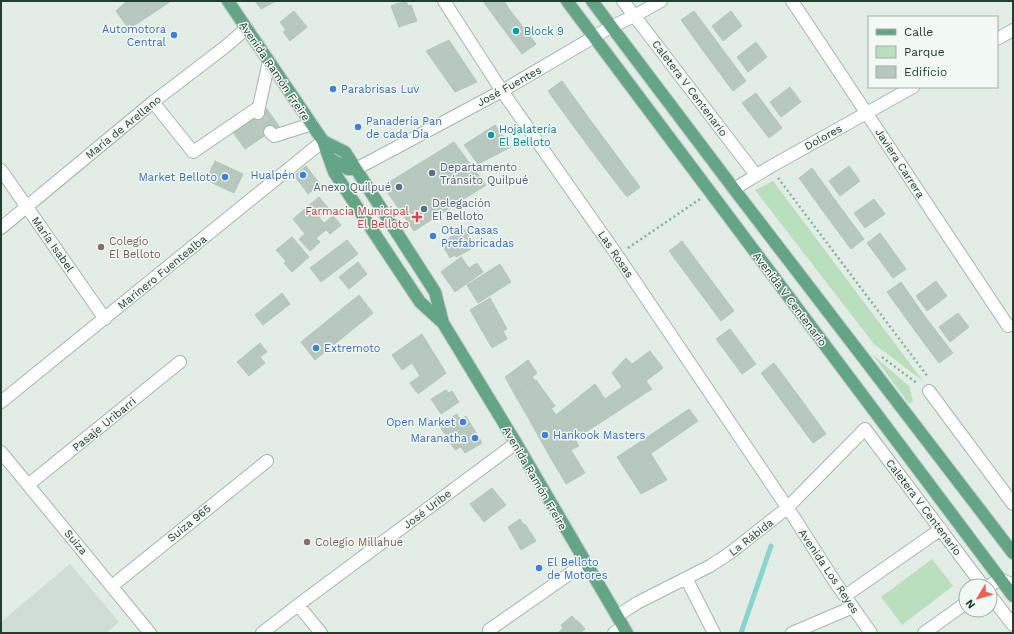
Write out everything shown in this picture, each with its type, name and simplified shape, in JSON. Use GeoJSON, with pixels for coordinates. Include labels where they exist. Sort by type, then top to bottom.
{"type":"FeatureCollection","features":[{"type":"Feature","properties":{"kind":"main road","name":"Avenida Ramón Freire"},"geometry":{"type":"LineString","coordinates":[[228,1],[323,141],[338,178],[420,302],[443,323],[516,443],[620,627]]}},
{"type":"Feature","properties":{"kind":"main road","name":"Avenida V Centenario"},"geometry":{"type":"LineString","coordinates":[[567,1],[1013,596]]}},
{"type":"Feature","properties":{"kind":"main road","name":"Avenida V Centenario"},"geometry":{"type":"LineString","coordinates":[[592,1],[1013,553]]}},
{"type":"Feature","properties":{"kind":"main road","name":"Avenida Ramón Freire"},"geometry":{"type":"LineString","coordinates":[[323,141],[345,152],[435,292],[443,323]]}},
{"type":"Feature","properties":{"kind":"main road"},"geometry":{"type":"LineString","coordinates":[[329,158],[348,169],[356,169]]}},
{"type":"Feature","properties":{"kind":"street","name":"Las Rosas"},"geometry":{"type":"LineString","coordinates":[[444,1],[502,91],[617,255],[787,508]]}},
{"type":"Feature","properties":{"kind":"street","name":"Caletera V Centenario"},"geometry":{"type":"LineString","coordinates":[[623,1],[756,175]]}},
{"type":"Feature","properties":{"kind":"street","name":"José Fuentes"},"geometry":{"type":"LineString","coordinates":[[356,169],[502,91],[593,37],[661,1]]}},
{"type":"Feature","properties":{"kind":"street","name":"Javiera Carrera"},"geometry":{"type":"LineString","coordinates":[[792,1],[1008,326]]}},
{"type":"Feature","properties":{"kind":"street","name":"María de Arellano"},"geometry":{"type":"LineString","coordinates":[[1,228],[153,102],[225,47],[246,28]]}},
{"type":"Feature","properties":{"kind":"street"},"geometry":{"type":"LineString","coordinates":[[998,38],[1013,30]]}},
{"type":"Feature","properties":{"kind":"street"},"geometry":{"type":"LineString","coordinates":[[153,102],[193,152],[258,110],[269,61]]}},
{"type":"Feature","properties":{"kind":"street","name":"Dolores"},"geometry":{"type":"LineString","coordinates":[[734,189],[770,167],[911,88]]}},
{"type":"Feature","properties":{"kind":"street"},"geometry":{"type":"LineString","coordinates":[[272,134],[312,124]]}},
{"type":"Feature","properties":{"kind":"street","name":"Marinero Fuentealba"},"geometry":{"type":"LineString","coordinates":[[1,402],[323,141]]}},
{"type":"Feature","properties":{"kind":"street","name":"María Isabel"},"geometry":{"type":"LineString","coordinates":[[1,170],[105,318]]}},
{"type":"Feature","properties":{"kind":"street","name":"Pasaje Uribarri"},"geometry":{"type":"LineString","coordinates":[[28,485],[180,362]]}},
{"type":"Feature","properties":{"kind":"street"},"geometry":{"type":"LineString","coordinates":[[929,391],[1013,504]]}},
{"type":"Feature","properties":{"kind":"street","name":"Caletera V Centenario"},"geometry":{"type":"LineString","coordinates":[[865,429],[977,578]]}},
{"type":"Feature","properties":{"kind":"street","name":"La Rábida"},"geometry":{"type":"LineString","coordinates":[[620,627],[637,603],[710,566],[730,553],[787,508],[865,429]]}},
{"type":"Feature","properties":{"kind":"street","name":"José Uribe"},"geometry":{"type":"LineString","coordinates":[[262,633],[298,604],[516,443]]}},
{"type":"Feature","properties":{"kind":"street","name":"Suiza"},"geometry":{"type":"LineString","coordinates":[[1,452],[150,633]]}},
{"type":"Feature","properties":{"kind":"street","name":"Suiza 965"},"geometry":{"type":"LineString","coordinates":[[112,586],[267,461]]}},
{"type":"Feature","properties":{"kind":"street","name":"Avenida Los Reyes"},"geometry":{"type":"LineString","coordinates":[[787,508],[871,633]]}},
{"type":"Feature","properties":{"kind":"street"},"geometry":{"type":"LineString","coordinates":[[845,596],[941,529]]}},
{"type":"Feature","properties":{"kind":"street"},"geometry":{"type":"LineString","coordinates":[[489,630],[585,563]]}},
{"type":"Feature","properties":{"kind":"street"},"geometry":{"type":"LineString","coordinates":[[686,578],[714,633]]}},
{"type":"Feature","properties":{"kind":"street"},"geometry":{"type":"LineString","coordinates":[[1000,578],[1013,585]]}},
{"type":"Feature","properties":{"kind":"street"},"geometry":{"type":"LineString","coordinates":[[298,604],[321,633]]}},
{"type":"Feature","properties":{"kind":"street"},"geometry":{"type":"LineString","coordinates":[[998,606],[1013,626]]}},
{"type":"Feature","properties":{"kind":"street"},"geometry":{"type":"LineString","coordinates":[[792,633],[853,607]]}},
{"type":"Feature","properties":{"kind":"street"},"geometry":{"type":"LineString","coordinates":[[924,633],[958,609]]}},
{"type":"Feature","properties":{"kind":"path"},"geometry":{"type":"LineString","coordinates":[[770,167],[929,379],[929,391]]}},
{"type":"Feature","properties":{"kind":"path"},"geometry":{"type":"LineString","coordinates":[[617,255],[710,192]]}},
{"type":"Feature","properties":{"kind":"shaded area"},"geometry":{"type":"Polygon","coordinates":[[[70,564],[119,622],[106,633],[1,633],[1,622],[70,564]]]}},
{"type":"Feature","properties":{"kind":"green space"},"geometry":{"type":"Polygon","coordinates":[[[773,181],[923,381],[874,344],[755,190],[773,181]]]}},
{"type":"Feature","properties":{"kind":"green space"},"geometry":{"type":"Polygon","coordinates":[[[872,354],[909,386],[913,401],[909,404],[872,354]]]}},
{"type":"Feature","properties":{"kind":"green space"},"geometry":{"type":"Polygon","coordinates":[[[932,559],[953,586],[902,625],[881,597],[932,559]]]}},
{"type":"Feature","properties":{"kind":"building"},"geometry":{"type":"Polygon","coordinates":[[[127,1],[171,1],[129,29],[116,11],[127,1]]]}},
{"type":"Feature","properties":{"kind":"building"},"geometry":{"type":"Polygon","coordinates":[[[255,1],[276,1],[261,9],[255,1]]]}},
{"type":"Feature","properties":{"kind":"building"},"geometry":{"type":"Polygon","coordinates":[[[406,1],[408,6],[411,5],[417,21],[399,27],[391,6],[406,1]]]}},
{"type":"Feature","properties":{"kind":"building"},"geometry":{"type":"Polygon","coordinates":[[[483,1],[504,1],[509,9],[496,19],[483,1]]]}},
{"type":"Feature","properties":{"kind":"building","name":"Block 9"},"geometry":{"type":"Polygon","coordinates":[[[509,9],[536,44],[522,54],[496,19],[509,9]]]}},
{"type":"Feature","properties":{"kind":"building"},"geometry":{"type":"Polygon","coordinates":[[[294,11],[307,27],[290,41],[283,32],[286,30],[280,22],[294,11]]]}},
{"type":"Feature","properties":{"kind":"building"},"geometry":{"type":"Polygon","coordinates":[[[694,11],[720,46],[707,56],[681,20],[694,11]]]}},
{"type":"Feature","properties":{"kind":"building"},"geometry":{"type":"Polygon","coordinates":[[[731,11],[742,26],[723,41],[712,26],[731,11]]]}},
{"type":"Feature","properties":{"kind":"building"},"geometry":{"type":"Polygon","coordinates":[[[449,40],[477,82],[455,92],[426,51],[449,40]]]}},
{"type":"Feature","properties":{"kind":"building"},"geometry":{"type":"Polygon","coordinates":[[[756,42],[767,57],[748,72],[737,57],[756,42]]]}},
{"type":"Feature","properties":{"kind":"building"},"geometry":{"type":"Polygon","coordinates":[[[720,46],[746,81],[733,91],[707,56],[720,46]]]}},
{"type":"Feature","properties":{"kind":"building"},"geometry":{"type":"Polygon","coordinates":[[[562,81],[588,117],[574,127],[548,91],[562,81]]]}},
{"type":"Feature","properties":{"kind":"building"},"geometry":{"type":"Polygon","coordinates":[[[790,87],[801,102],[781,117],[770,102],[790,87]]]}},
{"type":"Feature","properties":{"kind":"building"},"geometry":{"type":"Polygon","coordinates":[[[756,93],[782,128],[769,138],[742,103],[756,93]]]}},
{"type":"Feature","properties":{"kind":"building"},"geometry":{"type":"Polygon","coordinates":[[[266,108],[279,126],[245,149],[232,131],[266,108]]]}},
{"type":"Feature","properties":{"kind":"building"},"geometry":{"type":"Polygon","coordinates":[[[588,117],[614,152],[600,162],[574,127],[588,117]]]}},
{"type":"Feature","properties":{"kind":"building","name":"Hojalatería El Belloto"},"geometry":{"type":"Polygon","coordinates":[[[495,125],[511,147],[478,164],[464,145],[495,125]]]}},
{"type":"Feature","properties":{"kind":"building","name":"Delegación El Belloto"},"geometry":{"type":"Polygon","coordinates":[[[454,142],[486,185],[414,231],[383,186],[454,142]]]}},
{"type":"Feature","properties":{"kind":"building"},"geometry":{"type":"Polygon","coordinates":[[[614,152],[640,187],[627,197],[600,162],[614,152]]]}},
{"type":"Feature","properties":{"kind":"building","name":"Market Belloto"},"geometry":{"type":"Polygon","coordinates":[[[215,161],[243,174],[234,193],[206,180],[215,161]]]}},
{"type":"Feature","properties":{"kind":"building","name":"Hualpén"},"geometry":{"type":"Polygon","coordinates":[[[306,166],[312,174],[301,184],[294,176],[306,166]]]}},
{"type":"Feature","properties":{"kind":"building"},"geometry":{"type":"Polygon","coordinates":[[[849,166],[860,181],[840,196],[829,181],[849,166]]]}},
{"type":"Feature","properties":{"kind":"building"},"geometry":{"type":"Polygon","coordinates":[[[812,168],[838,204],[825,214],[799,178],[812,168]]]}},
{"type":"Feature","properties":{"kind":"building"},"geometry":{"type":"Polygon","coordinates":[[[312,174],[320,184],[308,194],[301,184],[312,174]]]}},
{"type":"Feature","properties":{"kind":"building"},"geometry":{"type":"Polygon","coordinates":[[[319,197],[329,209],[319,217],[321,220],[305,234],[293,219],[319,197]]]}},
{"type":"Feature","properties":{"kind":"building"},"geometry":{"type":"Polygon","coordinates":[[[874,199],[885,214],[865,228],[854,213],[874,199]]]}},
{"type":"Feature","properties":{"kind":"building"},"geometry":{"type":"Polygon","coordinates":[[[838,204],[864,239],[851,249],[825,214],[838,204]]]}},
{"type":"Feature","properties":{"kind":"building"},"geometry":{"type":"Polygon","coordinates":[[[333,216],[341,225],[330,234],[326,230],[316,238],[320,242],[310,251],[299,239],[321,220],[324,223],[333,216]]]}},
{"type":"Feature","properties":{"kind":"building"},"geometry":{"type":"Polygon","coordinates":[[[464,229],[471,240],[467,242],[471,249],[456,257],[455,255],[450,258],[441,243],[464,229]]]}},
{"type":"Feature","properties":{"kind":"building"},"geometry":{"type":"Polygon","coordinates":[[[880,233],[906,269],[893,278],[867,243],[880,233]]]}},
{"type":"Feature","properties":{"kind":"building"},"geometry":{"type":"Polygon","coordinates":[[[292,237],[309,257],[292,272],[284,263],[286,261],[276,250],[292,237]]]}},
{"type":"Feature","properties":{"kind":"building"},"geometry":{"type":"Polygon","coordinates":[[[347,240],[358,254],[321,282],[310,268],[347,240]]]}},
{"type":"Feature","properties":{"kind":"building"},"geometry":{"type":"Polygon","coordinates":[[[682,241],[708,276],[695,286],[669,251],[682,241]]]}},
{"type":"Feature","properties":{"kind":"building"},"geometry":{"type":"Polygon","coordinates":[[[461,257],[469,268],[477,263],[483,272],[455,292],[441,272],[461,257]]]}},
{"type":"Feature","properties":{"kind":"building"},"geometry":{"type":"Polygon","coordinates":[[[358,262],[367,274],[349,289],[339,277],[358,262]]]}},
{"type":"Feature","properties":{"kind":"building"},"geometry":{"type":"Polygon","coordinates":[[[500,264],[511,282],[478,303],[467,285],[500,264]]]}},
{"type":"Feature","properties":{"kind":"building"},"geometry":{"type":"Polygon","coordinates":[[[708,276],[734,311],[721,321],[695,286],[708,276]]]}},
{"type":"Feature","properties":{"kind":"building"},"geometry":{"type":"Polygon","coordinates":[[[936,281],[947,296],[927,311],[916,296],[936,281]]]}},
{"type":"Feature","properties":{"kind":"building"},"geometry":{"type":"Polygon","coordinates":[[[901,282],[926,318],[913,328],[887,292],[901,282]]]}},
{"type":"Feature","properties":{"kind":"building"},"geometry":{"type":"Polygon","coordinates":[[[282,293],[290,304],[263,325],[255,315],[282,293]]]}},
{"type":"Feature","properties":{"kind":"building"},"geometry":{"type":"Polygon","coordinates":[[[359,295],[373,313],[315,360],[301,342],[359,295]]]}},
{"type":"Feature","properties":{"kind":"building"},"geometry":{"type":"Polygon","coordinates":[[[490,298],[507,329],[503,331],[507,339],[492,348],[470,310],[490,298]]]}},
{"type":"Feature","properties":{"kind":"building"},"geometry":{"type":"Polygon","coordinates":[[[958,313],[969,327],[950,342],[939,327],[958,313]]]}},
{"type":"Feature","properties":{"kind":"building"},"geometry":{"type":"Polygon","coordinates":[[[926,318],[953,353],[939,363],[913,328],[926,318]]]}},
{"type":"Feature","properties":{"kind":"building"},"geometry":{"type":"Polygon","coordinates":[[[730,329],[756,364],[742,374],[716,339],[730,329]]]}},
{"type":"Feature","properties":{"kind":"building"},"geometry":{"type":"Polygon","coordinates":[[[422,334],[446,373],[418,394],[410,383],[420,376],[412,363],[402,370],[392,355],[422,334]]]}},
{"type":"Feature","properties":{"kind":"building"},"geometry":{"type":"Polygon","coordinates":[[[260,343],[267,352],[260,357],[265,363],[249,376],[237,362],[260,343]]]}},
{"type":"Feature","properties":{"kind":"building"},"geometry":{"type":"Polygon","coordinates":[[[650,351],[663,368],[646,381],[652,389],[549,455],[530,421],[551,408],[556,415],[595,384],[605,399],[622,387],[612,373],[626,358],[632,364],[650,351]]]}},
{"type":"Feature","properties":{"kind":"building"},"geometry":{"type":"Polygon","coordinates":[[[528,360],[537,373],[532,377],[535,381],[515,395],[505,377],[528,360]]]}},
{"type":"Feature","properties":{"kind":"building"},"geometry":{"type":"Polygon","coordinates":[[[774,363],[800,398],[787,408],[761,373],[774,363]]]}},
{"type":"Feature","properties":{"kind":"building"},"geometry":{"type":"Polygon","coordinates":[[[536,380],[555,406],[530,421],[515,395],[536,380]]]}},
{"type":"Feature","properties":{"kind":"building"},"geometry":{"type":"Polygon","coordinates":[[[446,390],[449,393],[452,391],[459,402],[441,414],[431,399],[446,390]]]}},
{"type":"Feature","properties":{"kind":"building"},"geometry":{"type":"Polygon","coordinates":[[[800,398],[826,434],[813,443],[787,408],[800,398]]]}},
{"type":"Feature","properties":{"kind":"building"},"geometry":{"type":"Polygon","coordinates":[[[689,409],[698,421],[646,457],[637,444],[689,409]]]}},
{"type":"Feature","properties":{"kind":"building"},"geometry":{"type":"Polygon","coordinates":[[[457,414],[460,420],[466,416],[482,443],[465,453],[461,447],[455,450],[439,425],[457,414]]]}},
{"type":"Feature","properties":{"kind":"building"},"geometry":{"type":"Polygon","coordinates":[[[575,439],[579,446],[571,450],[585,473],[566,484],[549,455],[575,439]]]}},
{"type":"Feature","properties":{"kind":"building"},"geometry":{"type":"Polygon","coordinates":[[[637,444],[646,457],[651,454],[667,480],[641,494],[617,457],[637,444]]]}},
{"type":"Feature","properties":{"kind":"building"},"geometry":{"type":"Polygon","coordinates":[[[492,488],[506,505],[484,522],[470,504],[492,488]]]}},
{"type":"Feature","properties":{"kind":"building"},"geometry":{"type":"Polygon","coordinates":[[[520,519],[536,541],[521,550],[508,527],[520,519]]]}},
{"type":"Feature","properties":{"kind":"building"},"geometry":{"type":"Polygon","coordinates":[[[572,616],[585,629],[581,632],[582,633],[559,632],[563,628],[561,625],[572,616]]]}},
{"type":"Feature","properties":{"kind":"waterway"},"geometry":{"type":"LineString","coordinates":[[741,633],[771,546]]}},
{"type":"Feature","properties":{"kind":"tunnel"},"geometry":{"type":"LineString","coordinates":[[258,113],[270,132]]}},
{"type":"Feature","properties":{"kind":"place","name":"Block 9"},"geometry":{"type":"Point","coordinates":[516,31]}},
{"type":"Feature","properties":{"kind":"place","name":"Automotora Central"},"geometry":{"type":"Point","coordinates":[174,35]}},
{"type":"Feature","properties":{"kind":"place","name":"Parabrisas Luv"},"geometry":{"type":"Point","coordinates":[333,89]}},
{"type":"Feature","properties":{"kind":"place","name":"Panadería Pan de cada Día"},"geometry":{"type":"Point","coordinates":[358,127]}},
{"type":"Feature","properties":{"kind":"place","name":"Hojalatería El Belloto"},"geometry":{"type":"Point","coordinates":[491,135]}},
{"type":"Feature","properties":{"kind":"place","name":"Departamento Tránsito Quilpué"},"geometry":{"type":"Point","coordinates":[432,173]}},
{"type":"Feature","properties":{"kind":"place","name":"Hualpén"},"geometry":{"type":"Point","coordinates":[303,175]}},
{"type":"Feature","properties":{"kind":"place","name":"Market Belloto"},"geometry":{"type":"Point","coordinates":[225,177]}},
{"type":"Feature","properties":{"kind":"place","name":"Anexo Quilpué"},"geometry":{"type":"Point","coordinates":[399,187]}},
{"type":"Feature","properties":{"kind":"place","name":"Delegación El Belloto"},"geometry":{"type":"Point","coordinates":[424,209]}},
{"type":"Feature","properties":{"kind":"place","name":"Farmacia Municipal El Belloto"},"geometry":{"type":"Point","coordinates":[417,217]}},
{"type":"Feature","properties":{"kind":"place","name":"Otal Casas Prefabricadas"},"geometry":{"type":"Point","coordinates":[433,236]}},
{"type":"Feature","properties":{"kind":"place","name":"Colegio El Belloto"},"geometry":{"type":"Point","coordinates":[101,247]}},
{"type":"Feature","properties":{"kind":"place","name":"Extremoto"},"geometry":{"type":"Point","coordinates":[316,348]}},
{"type":"Feature","properties":{"kind":"place","name":"Open Market"},"geometry":{"type":"Point","coordinates":[463,422]}},
{"type":"Feature","properties":{"kind":"place","name":"Hankook Masters"},"geometry":{"type":"Point","coordinates":[545,435]}},
{"type":"Feature","properties":{"kind":"place","name":"Maranatha"},"geometry":{"type":"Point","coordinates":[475,438]}},
{"type":"Feature","properties":{"kind":"place","name":"Colegio Millahue"},"geometry":{"type":"Point","coordinates":[307,542]}},
{"type":"Feature","properties":{"kind":"place","name":"El Belloto de Motores"},"geometry":{"type":"Point","coordinates":[539,568]}}]}
